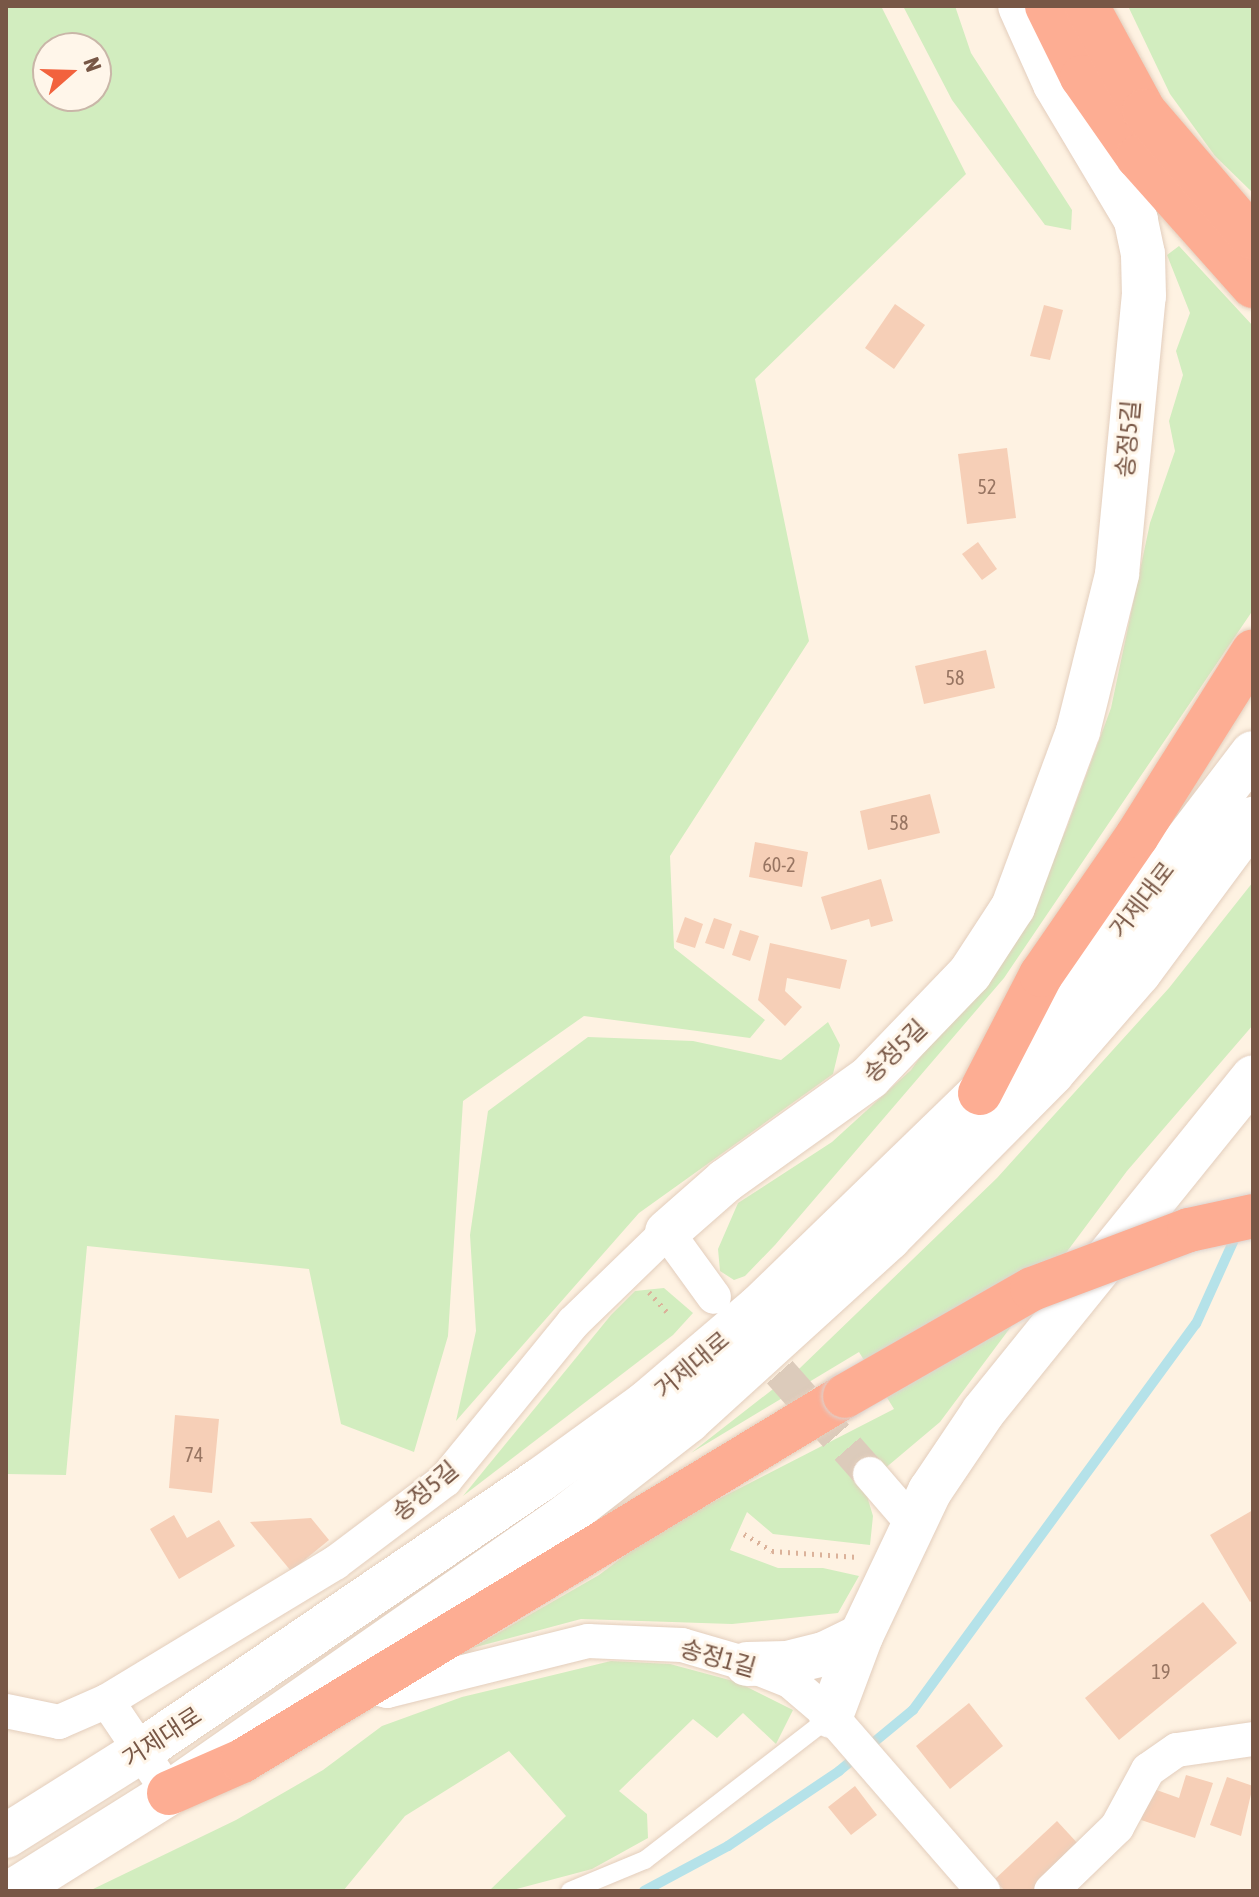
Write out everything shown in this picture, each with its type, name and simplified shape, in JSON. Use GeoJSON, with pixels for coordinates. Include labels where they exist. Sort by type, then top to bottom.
{"type":"FeatureCollection","features":[{"type":"Feature","properties":{"kind":"highway"},"geometry":{"type":"LineString","coordinates":[[1047,6],[1082,77],[1138,157],[1200,204],[1253,238]]}},
{"type":"Feature","properties":{"kind":"highway"},"geometry":{"type":"LineString","coordinates":[[1087,6],[1144,111],[1253,286]]}},
{"type":"Feature","properties":{"kind":"highway"},"geometry":{"type":"LineString","coordinates":[[980,1093],[1041,975],[1137,836],[1253,652]]}},
{"type":"Feature","properties":{"kind":"highway"},"geometry":{"type":"LineString","coordinates":[[169,1793],[242,1761],[845,1396],[1032,1289],[1189,1230],[1253,1216]]}},
{"type":"Feature","properties":{"kind":"street","name":"송정5길"},"geometry":{"type":"LineString","coordinates":[[6,1711],[59,1722],[107,1701],[335,1563],[445,1480],[573,1323],[725,1181],[806,1128],[870,1077],[970,973],[1013,907],[1078,731],[1117,574],[1144,296],[1143,254],[1136,220],[1055,84],[1020,6]]}},
{"type":"Feature","properties":{"kind":"street","name":"거제대로"},"geometry":{"type":"LineString","coordinates":[[6,1836],[141,1751],[645,1404],[782,1286],[980,1093],[1092,964],[1253,753]]}},
{"type":"Feature","properties":{"kind":"street","name":"거제대로"},"geometry":{"type":"LineString","coordinates":[[13,1891],[169,1793],[570,1513],[688,1421],[889,1238],[1052,1073],[1139,973],[1253,819]]}},
{"type":"Feature","properties":{"kind":"street"},"geometry":{"type":"LineString","coordinates":[[852,1740],[861,1636],[930,1491],[1033,1343],[1253,1077]]}},
{"type":"Feature","properties":{"kind":"street"},"geometry":{"type":"LineString","coordinates":[[667,1232],[714,1297]]}},
{"type":"Feature","properties":{"kind":"street"},"geometry":{"type":"LineString","coordinates":[[870,1474],[904,1543]]}},
{"type":"Feature","properties":{"kind":"street"},"geometry":{"type":"LineString","coordinates":[[747,1664],[787,1663],[824,1654],[861,1636]]}},
{"type":"Feature","properties":{"kind":"street","name":"송정1길"},"geometry":{"type":"LineString","coordinates":[[366,1686],[387,1691],[588,1641],[682,1645],[747,1664],[790,1681],[852,1740],[983,1891]]}},
{"type":"Feature","properties":{"kind":"street"},"geometry":{"type":"LineString","coordinates":[[107,1701],[169,1793]]}},
{"type":"Feature","properties":{"kind":"street"},"geometry":{"type":"LineString","coordinates":[[1051,1891],[1117,1827],[1148,1770],[1177,1750],[1253,1739]]}},
{"type":"Feature","properties":{"kind":"lane"},"geometry":{"type":"LineString","coordinates":[[570,1891],[645,1860],[852,1740]]}},
{"type":"Feature","properties":{"kind":"path"},"geometry":{"type":"LineString","coordinates":[[744,1534],[772,1551],[904,1543]]}},
{"type":"Feature","properties":{"kind":"green space"},"geometry":{"type":"Polygon","coordinates":[[[6,6],[881,6],[966,174],[755,379],[809,641],[670,856],[674,948],[765,1020],[750,1038],[584,1016],[463,1101],[448,1336],[414,1452],[341,1424],[309,1269],[87,1246],[66,1475],[6,1474],[6,6]]]}},
{"type":"Feature","properties":{"kind":"green space"},"geometry":{"type":"Polygon","coordinates":[[[903,6],[955,6],[971,53],[1072,210],[1071,230],[1045,225],[952,100],[903,6]]]}},
{"type":"Feature","properties":{"kind":"green space"},"geometry":{"type":"Polygon","coordinates":[[[1128,6],[1253,6],[1253,193],[1215,156],[1170,94],[1128,6]]]}},
{"type":"Feature","properties":{"kind":"green space"},"geometry":{"type":"Polygon","coordinates":[[[1179,246],[1253,326],[1253,610],[1004,978],[775,1245],[745,1276],[734,1280],[720,1271],[718,1249],[738,1203],[832,1142],[911,1070],[1031,903],[1066,830],[1111,708],[1150,523],[1175,451],[1169,421],[1183,375],[1176,351],[1190,313],[1167,255],[1179,246]]]}},
{"type":"Feature","properties":{"kind":"green space"},"geometry":{"type":"Polygon","coordinates":[[[1253,882],[1253,1025],[1127,1171],[940,1422],[864,1486],[873,1516],[870,1545],[773,1534],[747,1512],[730,1550],[778,1568],[823,1568],[859,1576],[838,1613],[732,1624],[581,1619],[472,1648],[599,1575],[660,1529],[894,1409],[859,1352],[691,1453],[800,1368],[997,1178],[1169,988],[1253,882]]]}},
{"type":"Feature","properties":{"kind":"green space"},"geometry":{"type":"Polygon","coordinates":[[[828,1022],[840,1045],[833,1074],[639,1213],[456,1421],[476,1331],[470,1235],[488,1111],[588,1037],[693,1041],[781,1060],[828,1022]]]}},
{"type":"Feature","properties":{"kind":"green space"},"geometry":{"type":"Polygon","coordinates":[[[664,1288],[693,1313],[673,1335],[463,1496],[611,1315],[635,1291],[664,1288]]]}},
{"type":"Feature","properties":{"kind":"green space"},"geometry":{"type":"Polygon","coordinates":[[[611,1661],[670,1664],[737,1682],[793,1710],[776,1744],[743,1713],[717,1738],[693,1719],[619,1791],[647,1814],[648,1838],[592,1869],[509,1891],[489,1891],[566,1816],[509,1751],[405,1816],[343,1891],[89,1891],[236,1820],[323,1770],[382,1726],[462,1697],[611,1661]]]}},
{"type":"Feature","properties":{"kind":"building"},"geometry":{"type":"Polygon","coordinates":[[[895,304],[925,325],[894,369],[865,348],[895,304]]]}},
{"type":"Feature","properties":{"kind":"building"},"geometry":{"type":"Polygon","coordinates":[[[1044,305],[1063,310],[1050,360],[1030,356],[1044,305]]]}},
{"type":"Feature","properties":{"kind":"building"},"geometry":{"type":"Polygon","coordinates":[[[1007,448],[1016,518],[967,524],[958,454],[1007,448]]]}},
{"type":"Feature","properties":{"kind":"building"},"geometry":{"type":"Polygon","coordinates":[[[978,542],[997,569],[982,580],[962,554],[978,542]]]}},
{"type":"Feature","properties":{"kind":"building"},"geometry":{"type":"Polygon","coordinates":[[[986,650],[995,688],[924,704],[915,666],[986,650]]]}},
{"type":"Feature","properties":{"kind":"building"},"geometry":{"type":"Polygon","coordinates":[[[930,794],[940,833],[868,850],[860,811],[930,794]]]}},
{"type":"Feature","properties":{"kind":"building"},"geometry":{"type":"Polygon","coordinates":[[[755,842],[808,852],[802,887],[749,877],[755,842]]]}},
{"type":"Feature","properties":{"kind":"building"},"geometry":{"type":"Polygon","coordinates":[[[881,879],[893,921],[871,927],[869,919],[831,930],[821,897],[881,879]]]}},
{"type":"Feature","properties":{"kind":"building"},"geometry":{"type":"Polygon","coordinates":[[[685,917],[703,924],[695,948],[676,942],[685,917]]]}},
{"type":"Feature","properties":{"kind":"building"},"geometry":{"type":"Polygon","coordinates":[[[714,918],[732,924],[724,949],[705,943],[714,918]]]}},
{"type":"Feature","properties":{"kind":"building"},"geometry":{"type":"Polygon","coordinates":[[[740,930],[759,936],[750,961],[732,955],[740,930]]]}},
{"type":"Feature","properties":{"kind":"building"},"geometry":{"type":"Polygon","coordinates":[[[770,943],[847,960],[840,989],[787,978],[785,991],[802,1007],[785,1026],[758,1000],[770,943]]]}},
{"type":"Feature","properties":{"kind":"building"},"geometry":{"type":"Polygon","coordinates":[[[175,1415],[219,1419],[212,1493],[169,1488],[175,1415]]]}},
{"type":"Feature","properties":{"kind":"building"},"geometry":{"type":"Polygon","coordinates":[[[1253,1510],[1253,1600],[1250,1602],[1210,1535],[1253,1510]]]}},
{"type":"Feature","properties":{"kind":"building"},"geometry":{"type":"Polygon","coordinates":[[[174,1515],[187,1538],[219,1520],[235,1546],[179,1579],[150,1529],[174,1515]]]}},
{"type":"Feature","properties":{"kind":"building"},"geometry":{"type":"Polygon","coordinates":[[[311,1518],[329,1540],[291,1571],[250,1522],[311,1518]]]}},
{"type":"Feature","properties":{"kind":"building"},"geometry":{"type":"Polygon","coordinates":[[[1203,1602],[1237,1643],[1119,1740],[1085,1698],[1203,1602]]]}},
{"type":"Feature","properties":{"kind":"building"},"geometry":{"type":"Polygon","coordinates":[[[969,1703],[1003,1746],[950,1789],[916,1746],[969,1703]]]}},
{"type":"Feature","properties":{"kind":"building"},"geometry":{"type":"Polygon","coordinates":[[[1186,1775],[1213,1783],[1195,1838],[1141,1820],[1151,1788],[1179,1798],[1186,1775]]]}},
{"type":"Feature","properties":{"kind":"building"},"geometry":{"type":"Polygon","coordinates":[[[1227,1777],[1253,1786],[1241,1836],[1210,1825],[1227,1777]]]}},
{"type":"Feature","properties":{"kind":"building"},"geometry":{"type":"Polygon","coordinates":[[[855,1786],[877,1815],[851,1835],[828,1807],[855,1786]]]}},
{"type":"Feature","properties":{"kind":"building"},"geometry":{"type":"Polygon","coordinates":[[[1057,1821],[1081,1847],[1036,1891],[1005,1891],[994,1880],[1057,1821]]]}},
{"type":"Feature","properties":{"kind":"waterway"},"geometry":{"type":"LineString","coordinates":[[644,1891],[728,1846],[839,1771],[913,1710],[1196,1324],[1238,1231]]}},
{"type":"Feature","properties":{"kind":"tunnel"},"geometry":{"type":"LineString","coordinates":[[746,1334],[870,1474]]}}]}
